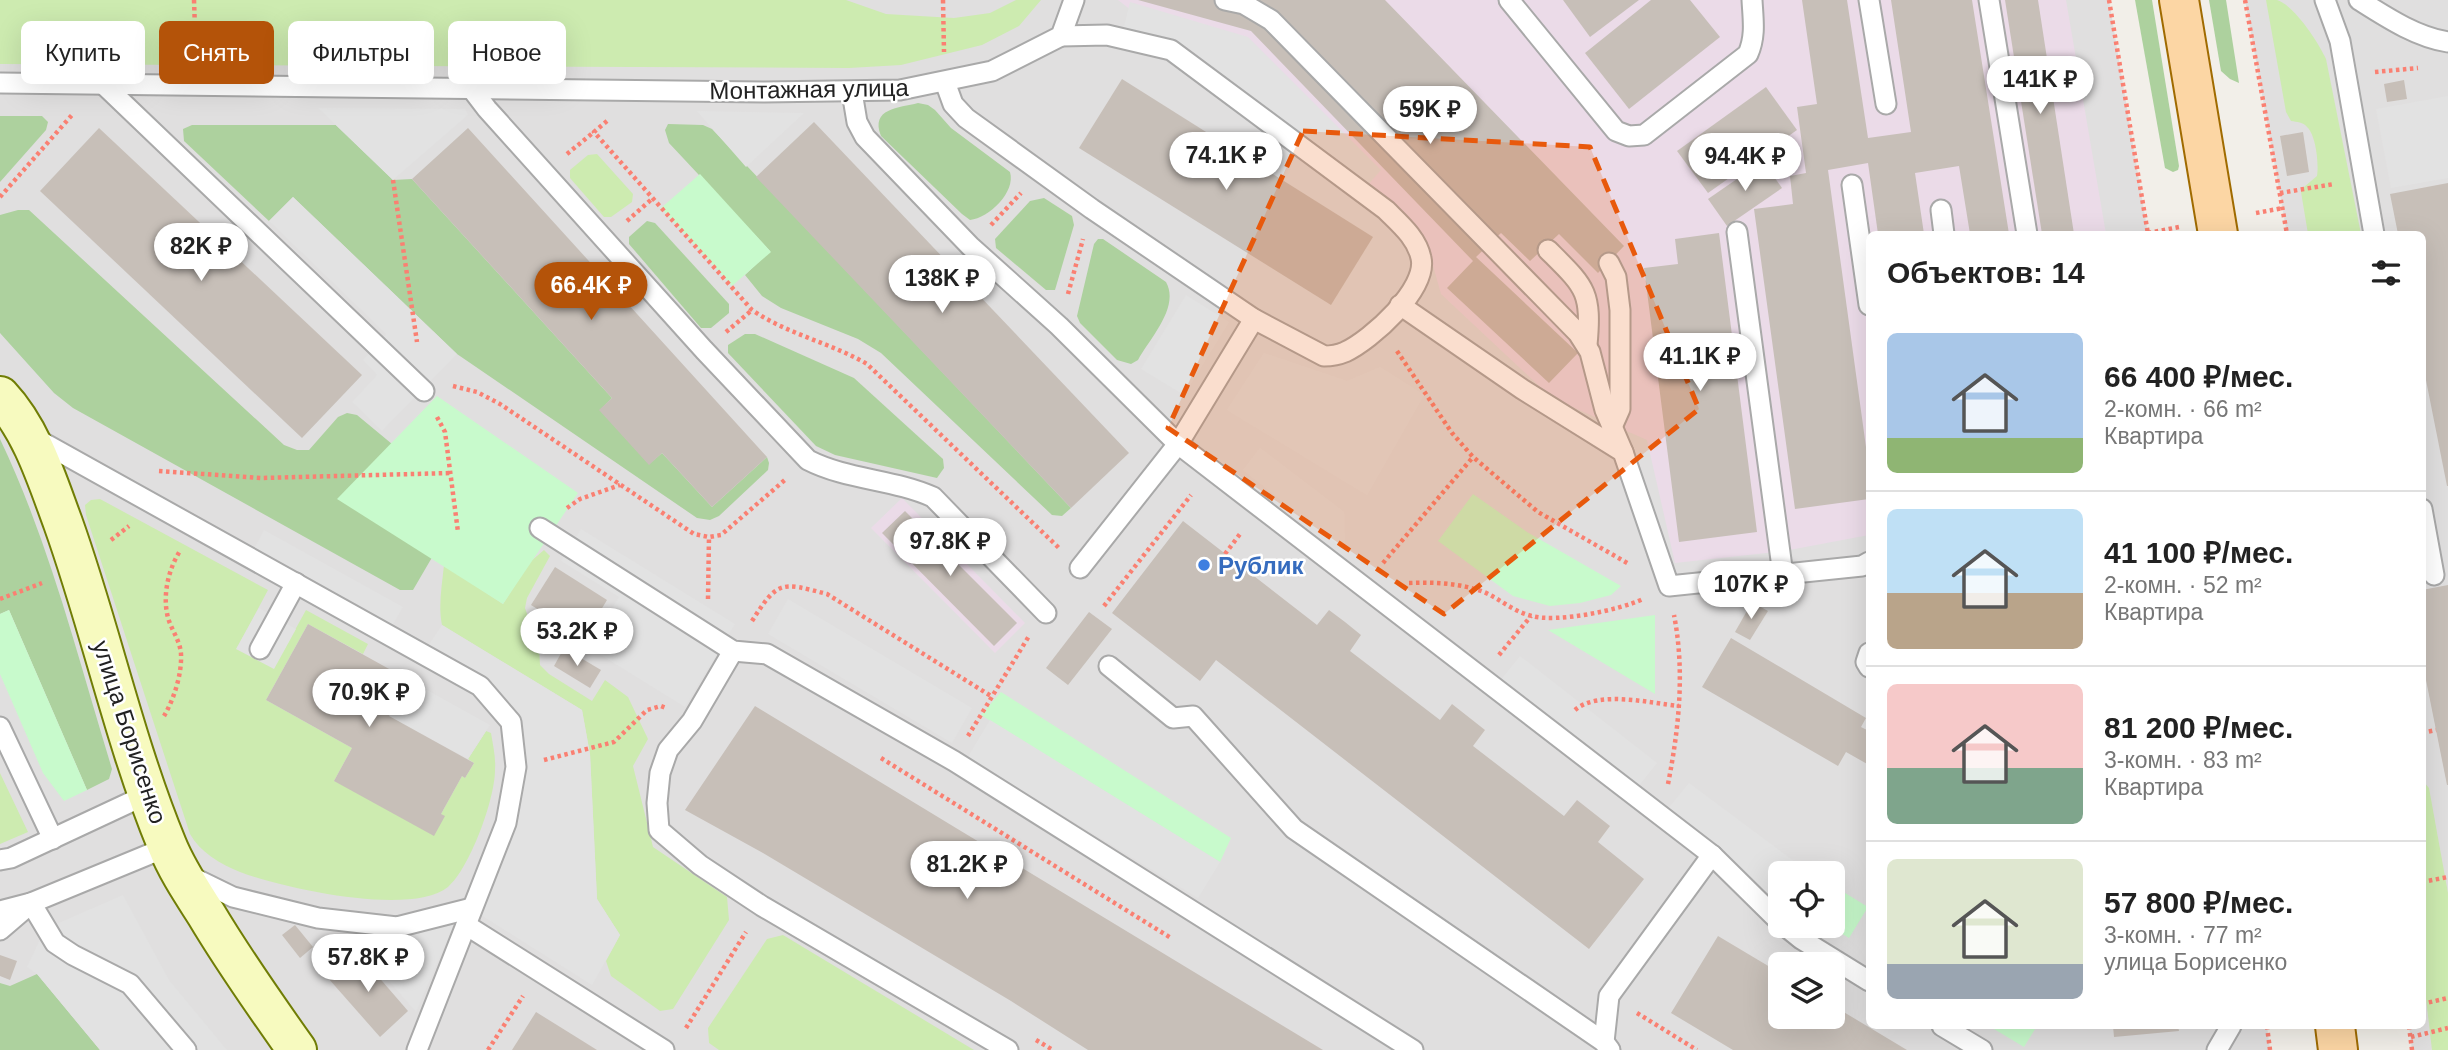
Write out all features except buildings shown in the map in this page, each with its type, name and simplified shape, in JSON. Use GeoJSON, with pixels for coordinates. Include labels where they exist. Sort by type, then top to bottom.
{"type":"FeatureCollection","features":[{"type":"Feature","properties":{"kind":"main road"},"geometry":{"type":"LineString","coordinates":[[2179,0],[2218,231]]}},
{"type":"Feature","properties":{"kind":"main road","name":"улица Борисенко"},"geometry":{"type":"LineString","coordinates":[[0,396],[11,407],[42,466],[78,566],[148,794],[173,859],[239,968],[297,1050]]}},
{"type":"Feature","properties":{"kind":"main road"},"geometry":{"type":"LineString","coordinates":[[2335,1029],[2338,1050]]}},
{"type":"Feature","properties":{"kind":"lane"},"geometry":{"type":"LineString","coordinates":[[945,82],[953,104],[966,118],[1092,209],[1254,319],[1324,356],[1348,351],[1381,327],[1418,282],[1422,260],[1409,233],[1386,210],[1171,50],[1107,35],[1061,36],[1074,0]]}},
{"type":"Feature","properties":{"kind":"lane"},"geometry":{"type":"LineString","coordinates":[[1225,0],[1244,4],[1271,20],[1587,345]]}},
{"type":"Feature","properties":{"kind":"lane"},"geometry":{"type":"LineString","coordinates":[[1509,0],[1616,131],[1629,136],[1644,135],[1748,54],[1754,32],[1752,0]]}},
{"type":"Feature","properties":{"kind":"lane"},"geometry":{"type":"LineString","coordinates":[[1869,0],[1886,104]]}},
{"type":"Feature","properties":{"kind":"lane"},"geometry":{"type":"LineString","coordinates":[[1989,0],[2027,231]]}},
{"type":"Feature","properties":{"kind":"lane"},"geometry":{"type":"LineString","coordinates":[[2325,0],[2340,41],[2373,231]]}},
{"type":"Feature","properties":{"kind":"lane"},"geometry":{"type":"LineString","coordinates":[[2359,0],[2394,22],[2437,41],[2448,42]]}},
{"type":"Feature","properties":{"kind":"lane","name":"Монтажная улица"},"geometry":{"type":"LineString","coordinates":[[103,84],[852,92],[900,90],[992,71],[1061,36]]}},
{"type":"Feature","properties":{"kind":"lane","name":"Монтажная улица"},"geometry":{"type":"LineString","coordinates":[[0,83],[21,83]]}},
{"type":"Feature","properties":{"kind":"lane"},"geometry":{"type":"LineString","coordinates":[[103,84],[424,391]]}},
{"type":"Feature","properties":{"kind":"lane"},"geometry":{"type":"LineString","coordinates":[[471,88],[695,340],[808,460],[828,470],[915,488],[933,497],[1046,613]]}},
{"type":"Feature","properties":{"kind":"lane"},"geometry":{"type":"LineString","coordinates":[[852,92],[857,122],[865,137],[970,246],[1059,326],[1178,444],[1712,855],[1768,910]]}},
{"type":"Feature","properties":{"kind":"lane"},"geometry":{"type":"LineString","coordinates":[[1852,184],[1866,283]]}},
{"type":"Feature","properties":{"kind":"lane"},"geometry":{"type":"LineString","coordinates":[[1941,210],[1944,231]]}},
{"type":"Feature","properties":{"kind":"lane"},"geometry":{"type":"LineString","coordinates":[[1737,232],[1783,575]]}},
{"type":"Feature","properties":{"kind":"lane"},"geometry":{"type":"LineString","coordinates":[[1548,250],[1580,282],[1588,296],[1590,319],[1587,345],[1612,427],[1669,586],[1866,564]]}},
{"type":"Feature","properties":{"kind":"lane"},"geometry":{"type":"LineString","coordinates":[[1609,262],[1616,277],[1620,310],[1622,396],[1612,427]]}},
{"type":"Feature","properties":{"kind":"lane"},"geometry":{"type":"LineString","coordinates":[[1400,305],[1522,389],[1623,453]]}},
{"type":"Feature","properties":{"kind":"lane"},"geometry":{"type":"LineString","coordinates":[[1080,568],[1178,444],[1254,319]]}},
{"type":"Feature","properties":{"kind":"lane"},"geometry":{"type":"LineString","coordinates":[[24,433],[480,686],[511,722],[516,767],[506,823],[417,1050]]}},
{"type":"Feature","properties":{"kind":"lane"},"geometry":{"type":"LineString","coordinates":[[540,528],[733,651],[767,654],[954,761],[1413,1050]]}},
{"type":"Feature","properties":{"kind":"lane"},"geometry":{"type":"LineString","coordinates":[[2426,531],[2434,575]]}},
{"type":"Feature","properties":{"kind":"lane"},"geometry":{"type":"LineString","coordinates":[[260,649],[296,583]]}},
{"type":"Feature","properties":{"kind":"lane"},"geometry":{"type":"LineString","coordinates":[[733,651],[692,721],[668,750],[660,773],[657,803],[659,830],[700,865],[762,906],[1009,1050]]}},
{"type":"Feature","properties":{"kind":"lane"},"geometry":{"type":"LineString","coordinates":[[1109,666],[1173,718],[1193,716],[1294,829],[1607,1046]]}},
{"type":"Feature","properties":{"kind":"lane"},"geometry":{"type":"LineString","coordinates":[[0,727],[53,838]]}},
{"type":"Feature","properties":{"kind":"lane"},"geometry":{"type":"LineString","coordinates":[[0,860],[11,858],[148,794]]}},
{"type":"Feature","properties":{"kind":"lane"},"geometry":{"type":"LineString","coordinates":[[1607,1046],[1609,996],[1712,855]]}},
{"type":"Feature","properties":{"kind":"lane"},"geometry":{"type":"LineString","coordinates":[[0,911],[173,859],[233,897],[318,918],[397,927],[469,917],[539,971],[664,1050]]}},
{"type":"Feature","properties":{"kind":"lane"},"geometry":{"type":"LineString","coordinates":[[0,930],[31,903]]}},
{"type":"Feature","properties":{"kind":"lane"},"geometry":{"type":"LineString","coordinates":[[31,903],[55,943],[130,984],[186,1050]]}},
{"type":"Feature","properties":{"kind":"lane"},"geometry":{"type":"LineString","coordinates":[[1800,938],[1866,979]]}},
{"type":"Feature","properties":{"kind":"lane"},"geometry":{"type":"LineString","coordinates":[[1947,1029],[1982,1050]]}},
{"type":"Feature","properties":{"kind":"lane"},"geometry":{"type":"LineString","coordinates":[[2217,1050],[2229,1029]]}},
{"type":"Feature","properties":{"kind":"path"},"geometry":{"type":"LineString","coordinates":[[194,0],[196,85]]}},
{"type":"Feature","properties":{"kind":"path"},"geometry":{"type":"LineString","coordinates":[[943,0],[945,82]]}},
{"type":"Feature","properties":{"kind":"path"},"geometry":{"type":"LineString","coordinates":[[2109,0],[2148,231]]}},
{"type":"Feature","properties":{"kind":"path"},"geometry":{"type":"LineString","coordinates":[[2245,0],[2286,231]]}},
{"type":"Feature","properties":{"kind":"path"},"geometry":{"type":"LineString","coordinates":[[2391,70],[2426,68]]}},
{"type":"Feature","properties":{"kind":"path"},"geometry":{"type":"LineString","coordinates":[[0,197],[80,107]]}},
{"type":"Feature","properties":{"kind":"path"},"geometry":{"type":"LineString","coordinates":[[612,117],[594,132],[752,310],[765,319],[846,352],[867,364],[1080,568]]}},
{"type":"Feature","properties":{"kind":"path"},"geometry":{"type":"LineString","coordinates":[[393,180],[424,391],[453,386],[477,392],[500,404],[694,534],[709,537],[721,535],[808,460]]}},
{"type":"Feature","properties":{"kind":"path"},"geometry":{"type":"LineString","coordinates":[[2280,193],[2323,186]]}},
{"type":"Feature","properties":{"kind":"path"},"geometry":{"type":"LineString","coordinates":[[1381,327],[1452,433],[1473,457],[1538,512],[1669,586]]}},
{"type":"Feature","properties":{"kind":"path"},"geometry":{"type":"LineString","coordinates":[[445,432],[458,532]]}},
{"type":"Feature","properties":{"kind":"path"},"geometry":{"type":"LineString","coordinates":[[1383,562],[1473,457]]}},
{"type":"Feature","properties":{"kind":"path"},"geometry":{"type":"LineString","coordinates":[[170,477],[158,471],[261,478],[451,473]]}},
{"type":"Feature","properties":{"kind":"path"},"geometry":{"type":"LineString","coordinates":[[540,528],[580,499],[621,484]]}},
{"type":"Feature","properties":{"kind":"path"},"geometry":{"type":"LineString","coordinates":[[1104,607],[1190,494],[1200,502]]}},
{"type":"Feature","properties":{"kind":"path"},"geometry":{"type":"LineString","coordinates":[[1230,526],[1250,542]]}},
{"type":"Feature","properties":{"kind":"path"},"geometry":{"type":"LineString","coordinates":[[172,702],[181,654],[177,636],[167,614],[167,585],[173,561],[196,527]]}},
{"type":"Feature","properties":{"kind":"path"},"geometry":{"type":"LineString","coordinates":[[1225,554],[1240,534]]}},
{"type":"Feature","properties":{"kind":"path"},"geometry":{"type":"LineString","coordinates":[[707,632],[709,537]]}},
{"type":"Feature","properties":{"kind":"path"},"geometry":{"type":"LineString","coordinates":[[1374,594],[1393,585],[1434,582],[1484,592],[1531,616],[1544,618],[1584,615],[1631,604],[1669,586]]}},
{"type":"Feature","properties":{"kind":"path"},"geometry":{"type":"LineString","coordinates":[[733,651],[767,597],[776,589],[798,586],[827,594],[991,696]]}},
{"type":"Feature","properties":{"kind":"path"},"geometry":{"type":"LineString","coordinates":[[1659,815],[1672,765],[1681,680],[1678,636],[1669,586]]}},
{"type":"Feature","properties":{"kind":"path"},"geometry":{"type":"LineString","coordinates":[[1481,677],[1531,616]]}},
{"type":"Feature","properties":{"kind":"path"},"geometry":{"type":"LineString","coordinates":[[954,761],[1032,632]]}},
{"type":"Feature","properties":{"kind":"path"},"geometry":{"type":"LineString","coordinates":[[1551,731],[1587,701],[1628,700],[1679,706]]}},
{"type":"Feature","properties":{"kind":"path"},"geometry":{"type":"LineString","coordinates":[[516,767],[614,742],[647,710]]}},
{"type":"Feature","properties":{"kind":"path"},"geometry":{"type":"LineString","coordinates":[[2426,732],[2436,730]]}},
{"type":"Feature","properties":{"kind":"path"},"geometry":{"type":"LineString","coordinates":[[872,753],[1177,941]]}},
{"type":"Feature","properties":{"kind":"path"},"geometry":{"type":"LineString","coordinates":[[2426,881],[2448,877]]}},
{"type":"Feature","properties":{"kind":"path"},"geometry":{"type":"LineString","coordinates":[[701,1003],[762,906]]}},
{"type":"Feature","properties":{"kind":"path"},"geometry":{"type":"LineString","coordinates":[[488,1050],[539,971]]}},
{"type":"Feature","properties":{"kind":"path"},"geometry":{"type":"LineString","coordinates":[[1609,996],[1697,1050]]}},
{"type":"Feature","properties":{"kind":"path"},"geometry":{"type":"LineString","coordinates":[[2426,1003],[2448,998]]}},
{"type":"Feature","properties":{"kind":"path"},"geometry":{"type":"LineString","coordinates":[[2410,1037],[2448,1028]]}},
{"type":"Feature","properties":{"kind":"path"},"geometry":{"type":"LineString","coordinates":[[2267,1029],[2270,1050]]}},
{"type":"Feature","properties":{"kind":"path"},"geometry":{"type":"LineString","coordinates":[[2409,1029],[2412,1050]]}},
{"type":"Feature","properties":{"kind":"path"},"geometry":{"type":"LineString","coordinates":[[1030,1036],[1053,1050]]}},
{"type":"Feature","properties":{"kind":"highlighted area"},"geometry":{"type":"Polygon","coordinates":[[[1303,131],[1590,147],[1699,409],[1444,614],[1168,428],[1303,131]]]}},
{"type":"Feature","properties":{"kind":"shaded area"},"geometry":{"type":"Polygon","coordinates":[[[0,0],[2109,0],[2148,231],[1866,231],[1866,1029],[2267,1029],[2270,1050],[0,1050],[0,0]]]}},
{"type":"Feature","properties":{"kind":"shaded area"},"geometry":{"type":"Polygon","coordinates":[[[1118,0],[2066,0],[2105,231],[1866,231],[1866,536],[1784,551],[1675,563],[1647,440],[1552,398],[1441,294],[1425,237],[1118,0]]]}},
{"type":"Feature","properties":{"kind":"shaded area"},"geometry":{"type":"Polygon","coordinates":[[[2245,0],[2448,0],[2448,1050],[2412,1050],[2409,1029],[2426,1029],[2426,231],[2286,231],[2245,0]]]}},
{"type":"Feature","properties":{"kind":"shaded area"},"geometry":{"type":"Polygon","coordinates":[[[1130,2],[1248,37],[1381,170],[1366,187],[1186,47],[1124,27],[1130,2]]]}},
{"type":"Feature","properties":{"kind":"shaded area"},"geometry":{"type":"Polygon","coordinates":[[[2448,96],[2448,178],[2391,188],[2376,109],[2448,96]]]}},
{"type":"Feature","properties":{"kind":"shaded area"},"geometry":{"type":"Polygon","coordinates":[[[318,108],[465,109],[468,115],[393,180],[318,108]]]}},
{"type":"Feature","properties":{"kind":"shaded area"},"geometry":{"type":"Polygon","coordinates":[[[697,111],[804,113],[746,167],[697,111]]]}},
{"type":"Feature","properties":{"kind":"shaded area"},"geometry":{"type":"Polygon","coordinates":[[[293,197],[457,354],[382,431],[352,402],[377,375],[363,360],[386,334],[269,221],[293,197]]]}},
{"type":"Feature","properties":{"kind":"shaded area"},"geometry":{"type":"Polygon","coordinates":[[[1186,295],[1229,322],[1184,395],[1141,369],[1186,295]]]}},
{"type":"Feature","properties":{"kind":"shaded area"},"geometry":{"type":"Polygon","coordinates":[[[1264,353],[1347,381],[1380,367],[1424,395],[1367,495],[1227,410],[1264,353]]]}},
{"type":"Feature","properties":{"kind":"shaded area"},"geometry":{"type":"Polygon","coordinates":[[[1260,448],[1344,512],[1345,550],[1243,470],[1260,448]]]}},
{"type":"Feature","properties":{"kind":"shaded area"},"geometry":{"type":"Polygon","coordinates":[[[902,498],[1025,623],[995,653],[871,528],[902,498]]]}},
{"type":"Feature","properties":{"kind":"shaded area"},"geometry":{"type":"Polygon","coordinates":[[[581,529],[735,624],[685,707],[588,647],[619,597],[561,561],[581,529]]]}},
{"type":"Feature","properties":{"kind":"shaded area"},"geometry":{"type":"Polygon","coordinates":[[[264,530],[403,607],[392,626],[254,549],[264,530]]]}},
{"type":"Feature","properties":{"kind":"shaded area"},"geometry":{"type":"Polygon","coordinates":[[[788,599],[972,708],[952,743],[768,634],[788,599]]]}},
{"type":"Feature","properties":{"kind":"shaded area"},"geometry":{"type":"Polygon","coordinates":[[[259,608],[296,629],[274,669],[236,649],[259,608]]]}},
{"type":"Feature","properties":{"kind":"shaded area"},"geometry":{"type":"Polygon","coordinates":[[[442,625],[582,710],[590,754],[597,899],[620,935],[592,985],[481,915],[517,826],[527,769],[520,720],[486,679],[428,646],[442,625]]]}},
{"type":"Feature","properties":{"kind":"shaded area"},"geometry":{"type":"Polygon","coordinates":[[[1520,656],[1657,763],[1637,788],[1500,681],[1520,656]]]}},
{"type":"Feature","properties":{"kind":"shaded area"},"geometry":{"type":"Polygon","coordinates":[[[409,680],[490,725],[468,759],[389,716],[409,680]]]}},
{"type":"Feature","properties":{"kind":"shaded area"},"geometry":{"type":"Polygon","coordinates":[[[990,720],[1220,862],[1198,898],[968,757],[990,720]]]}},
{"type":"Feature","properties":{"kind":"shaded area"},"geometry":{"type":"Polygon","coordinates":[[[1689,783],[1794,861],[1768,861],[1768,899],[1667,810],[1689,783]]]}},
{"type":"Feature","properties":{"kind":"shaded area"},"geometry":{"type":"Polygon","coordinates":[[[123,895],[169,980],[227,1050],[100,1050],[37,974],[27,967],[45,929],[123,895]]]}},
{"type":"Feature","properties":{"kind":"shaded area"},"geometry":{"type":"Polygon","coordinates":[[[455,922],[416,1012],[360,948],[376,933],[397,937],[455,922]]]}},
{"type":"Feature","properties":{"kind":"green space"},"geometry":{"type":"Polygon","coordinates":[[[0,0],[846,0],[886,14],[954,18],[990,13],[1016,0],[1041,0],[1019,26],[982,45],[901,65],[849,68],[566,67],[566,21],[448,21],[448,66],[434,66],[434,21],[288,21],[288,65],[274,65],[274,21],[159,21],[159,65],[145,65],[145,21],[21,21],[21,64],[0,64],[0,0]]]}},
{"type":"Feature","properties":{"kind":"green space"},"geometry":{"type":"Polygon","coordinates":[[[2135,0],[2152,0],[2179,166],[2178,170],[2173,172],[2165,168],[2135,0]]]}},
{"type":"Feature","properties":{"kind":"green space"},"geometry":{"type":"Polygon","coordinates":[[[2209,0],[2226,0],[2239,83],[2221,71],[2209,0]]]}},
{"type":"Feature","properties":{"kind":"green space"},"geometry":{"type":"Polygon","coordinates":[[[2266,0],[2277,0],[2291,9],[2312,35],[2326,59],[2360,231],[2308,231],[2301,192],[2317,176],[2316,150],[2313,136],[2307,127],[2291,121],[2286,112],[2266,0]]]}},
{"type":"Feature","properties":{"kind":"green space"},"geometry":{"type":"Polygon","coordinates":[[[918,103],[935,110],[951,128],[1010,172],[1009,188],[993,209],[970,220],[881,136],[879,120],[883,115],[895,108],[918,103]]]}},
{"type":"Feature","properties":{"kind":"green space"},"geometry":{"type":"Polygon","coordinates":[[[0,116],[42,116],[48,122],[46,130],[0,182],[0,116]]]}},
{"type":"Feature","properties":{"kind":"green space"},"geometry":{"type":"Polygon","coordinates":[[[668,124],[703,125],[712,129],[1071,508],[1062,516],[1052,515],[881,353],[858,339],[781,308],[762,296],[745,275],[770,251],[669,143],[665,130],[668,124]]]}},
{"type":"Feature","properties":{"kind":"green space"},"geometry":{"type":"Polygon","coordinates":[[[192,125],[336,125],[393,180],[412,179],[612,398],[600,410],[649,464],[662,453],[712,507],[767,457],[768,470],[719,516],[710,520],[697,518],[457,354],[293,197],[269,221],[184,141],[183,129],[192,125]]]}},
{"type":"Feature","properties":{"kind":"green space"},"geometry":{"type":"Polygon","coordinates":[[[597,154],[633,194],[632,202],[611,217],[604,217],[570,178],[570,170],[588,155],[597,154]]]}},
{"type":"Feature","properties":{"kind":"green space"},"geometry":{"type":"Polygon","coordinates":[[[700,174],[771,252],[732,286],[661,208],[700,174]]]}},
{"type":"Feature","properties":{"kind":"green space"},"geometry":{"type":"Polygon","coordinates":[[[1044,198],[1072,216],[1074,225],[1055,290],[1046,290],[996,248],[995,239],[1030,201],[1044,198]]]}},
{"type":"Feature","properties":{"kind":"green space"},"geometry":{"type":"Polygon","coordinates":[[[29,210],[284,445],[297,450],[309,450],[338,417],[347,413],[357,415],[392,444],[434,554],[413,590],[400,590],[73,408],[54,393],[0,333],[0,215],[29,210]]]}},
{"type":"Feature","properties":{"kind":"green space"},"geometry":{"type":"Polygon","coordinates":[[[647,221],[655,223],[729,304],[729,313],[711,328],[701,328],[629,244],[629,237],[647,221]]]}},
{"type":"Feature","properties":{"kind":"green space"},"geometry":{"type":"Polygon","coordinates":[[[1098,239],[1103,239],[1166,282],[1169,292],[1169,302],[1162,322],[1138,360],[1131,364],[1117,360],[1080,323],[1077,316],[1094,244],[1098,239]]]}},
{"type":"Feature","properties":{"kind":"green space"},"geometry":{"type":"Polygon","coordinates":[[[745,334],[755,334],[854,378],[943,459],[944,468],[937,478],[835,455],[816,446],[728,353],[728,345],[745,334]]]}},
{"type":"Feature","properties":{"kind":"green space"},"geometry":{"type":"Polygon","coordinates":[[[437,396],[578,493],[503,604],[337,499],[437,396]]]}},
{"type":"Feature","properties":{"kind":"green space"},"geometry":{"type":"Polygon","coordinates":[[[0,439],[34,519],[48,560],[112,769],[109,779],[87,790],[9,610],[0,614],[0,439]]]}},
{"type":"Feature","properties":{"kind":"green space"},"geometry":{"type":"Polygon","coordinates":[[[1473,494],[1527,532],[1621,586],[1611,595],[1580,603],[1550,606],[1513,596],[1438,541],[1473,494]]]}},
{"type":"Feature","properties":{"kind":"green space"},"geometry":{"type":"Polygon","coordinates":[[[100,499],[268,590],[237,648],[274,668],[306,610],[368,644],[363,654],[308,624],[266,700],[352,748],[334,781],[441,814],[462,776],[465,778],[474,763],[468,759],[486,731],[491,733],[495,765],[491,798],[473,849],[465,865],[448,887],[430,896],[406,900],[377,900],[315,892],[240,872],[218,861],[199,846],[190,834],[86,515],[85,505],[91,500],[100,499]]]}},
{"type":"Feature","properties":{"kind":"green space"},"geometry":{"type":"Polygon","coordinates":[[[544,550],[550,556],[527,598],[525,608],[539,648],[540,665],[549,674],[592,701],[605,680],[628,697],[648,739],[633,766],[653,847],[727,897],[729,920],[673,1009],[660,1011],[611,976],[606,961],[620,935],[597,899],[590,754],[582,710],[442,625],[440,603],[444,565],[503,604],[530,562],[544,550]]]}},
{"type":"Feature","properties":{"kind":"green space"},"geometry":{"type":"Polygon","coordinates":[[[9,610],[87,790],[64,801],[43,773],[0,674],[0,614],[9,610]]]}},
{"type":"Feature","properties":{"kind":"green space"},"geometry":{"type":"Polygon","coordinates":[[[1655,615],[1655,694],[1548,630],[1655,615]]]}},
{"type":"Feature","properties":{"kind":"green space"},"geometry":{"type":"Polygon","coordinates":[[[1001,692],[1231,838],[1220,862],[981,715],[1001,692]]]}},
{"type":"Feature","properties":{"kind":"green space"},"geometry":{"type":"Polygon","coordinates":[[[0,773],[28,832],[0,844],[0,773]]]}},
{"type":"Feature","properties":{"kind":"green space"},"geometry":{"type":"Polygon","coordinates":[[[2426,785],[2429,788],[2448,893],[2448,1050],[2432,1050],[2426,998],[2426,785]]]}},
{"type":"Feature","properties":{"kind":"green space"},"geometry":{"type":"Polygon","coordinates":[[[1845,893],[1866,906],[1849,938],[1845,936],[1845,893]]]}},
{"type":"Feature","properties":{"kind":"green space"},"geometry":{"type":"Polygon","coordinates":[[[783,935],[974,1050],[719,1050],[709,1043],[708,1028],[767,939],[783,935]]]}},
{"type":"Feature","properties":{"kind":"green space"},"geometry":{"type":"Polygon","coordinates":[[[37,974],[100,1050],[0,1050],[0,983],[10,986],[37,974]]]}},
{"type":"Feature","properties":{"kind":"green space"},"geometry":{"type":"Polygon","coordinates":[[[1994,1029],[2035,1029],[2024,1047],[1994,1029]]]}},
{"type":"Feature","properties":{"kind":"place","name":"Рублик"},"geometry":{"type":"Point","coordinates":[1204,565]}}]}
